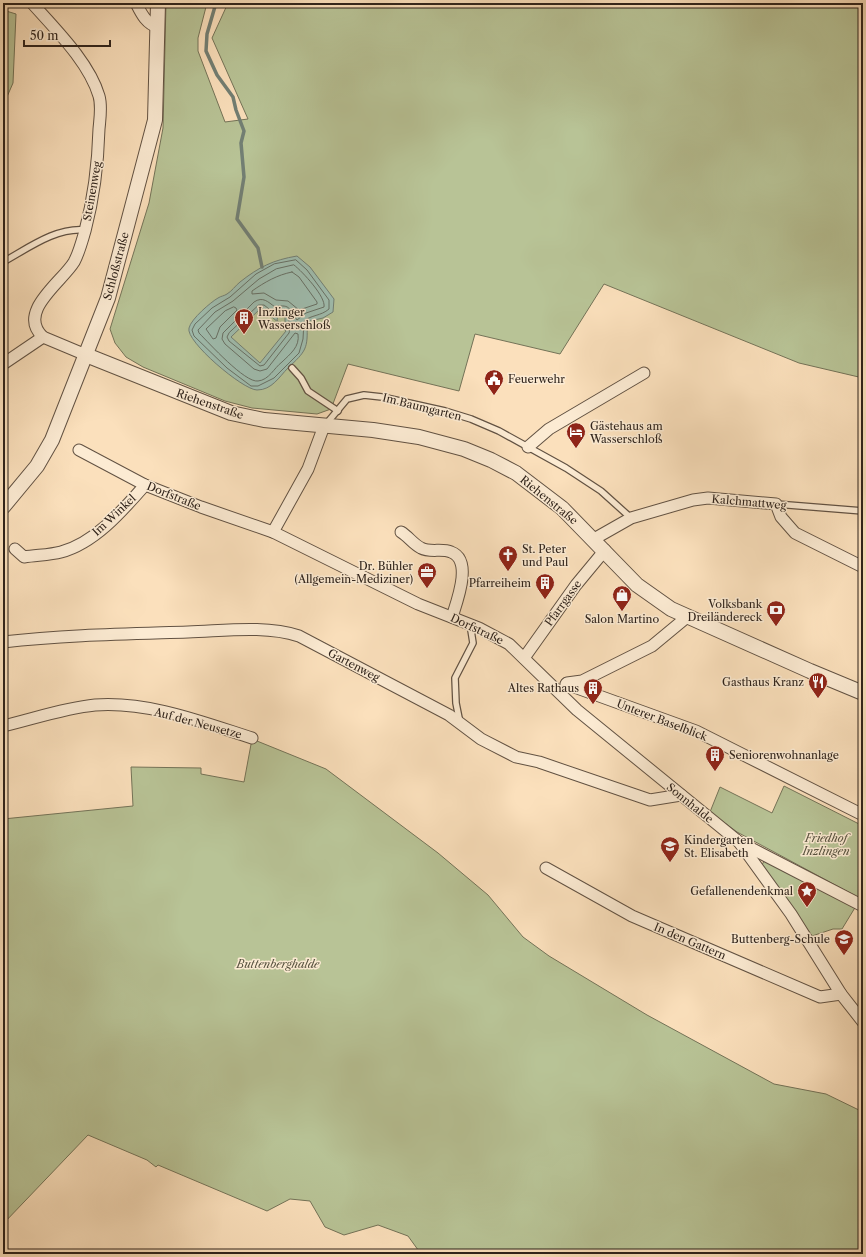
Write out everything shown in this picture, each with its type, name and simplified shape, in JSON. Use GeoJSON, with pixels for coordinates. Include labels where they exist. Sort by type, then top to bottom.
{"type":"FeatureCollection","features":[{"type":"Feature","properties":{"kind":"street","name":"Steinenweg"},"geometry":{"type":"LineString","coordinates":[[32,3],[80,59],[99,96],[100,112],[94,189],[85,230],[73,263],[50,290],[38,308],[34,323],[37,332],[43,337]]}},
{"type":"Feature","properties":{"kind":"street"},"geometry":{"type":"LineString","coordinates":[[136,3],[152,26],[158,27]]}},
{"type":"Feature","properties":{"kind":"street","name":"Schloßstraße"},"geometry":{"type":"LineString","coordinates":[[3,507],[36,466],[52,440],[108,298],[155,120],[158,3]]}},
{"type":"Feature","properties":{"kind":"street"},"geometry":{"type":"LineString","coordinates":[[3,364],[43,337],[86,355]]}},
{"type":"Feature","properties":{"kind":"street","name":"Riehenstraße"},"geometry":{"type":"LineString","coordinates":[[86,355],[231,413],[264,420],[373,430],[419,437],[471,452],[516,472],[532,484],[562,508],[637,584],[671,609],[863,693]]}},
{"type":"Feature","properties":{"kind":"street"},"geometry":{"type":"LineString","coordinates":[[528,446],[549,429],[644,373]]}},
{"type":"Feature","properties":{"kind":"street"},"geometry":{"type":"LineString","coordinates":[[273,532],[308,469],[324,426]]}},
{"type":"Feature","properties":{"kind":"street","name":"Dorfstraße"},"geometry":{"type":"LineString","coordinates":[[79,450],[145,485],[201,507],[273,532],[418,604],[470,624],[509,644],[548,684]]}},
{"type":"Feature","properties":{"kind":"street","name":"Im Winkel"},"geometry":{"type":"LineString","coordinates":[[15,549],[24,557],[62,552],[78,545],[95,534],[130,502],[145,485]]}},
{"type":"Feature","properties":{"kind":"street","name":"Kalchmattweg"},"geometry":{"type":"LineString","coordinates":[[594,539],[631,518],[693,500],[708,498],[776,504]]}},
{"type":"Feature","properties":{"kind":"street"},"geometry":{"type":"LineString","coordinates":[[776,504],[781,517],[795,533],[863,567]]}},
{"type":"Feature","properties":{"kind":"street"},"geometry":{"type":"LineString","coordinates":[[401,532],[419,547],[430,550],[450,551],[457,554],[462,560],[462,582],[452,617]]}},
{"type":"Feature","properties":{"kind":"street","name":"Pfarrgasse"},"geometry":{"type":"LineString","coordinates":[[524,658],[576,585],[605,550]]}},
{"type":"Feature","properties":{"kind":"street"},"geometry":{"type":"LineString","coordinates":[[548,684],[566,684],[582,681],[652,646],[687,617]]}},
{"type":"Feature","properties":{"kind":"street","name":"Gartenweg"},"geometry":{"type":"LineString","coordinates":[[3,642],[87,635],[228,630],[276,631],[290,633],[299,636],[443,712],[481,739],[516,757],[539,762],[650,800],[681,795]]}},
{"type":"Feature","properties":{"kind":"street","name":"Sonnhalde"},"geometry":{"type":"LineString","coordinates":[[548,684],[577,710],[739,842],[791,914],[841,994],[863,1022]]}},
{"type":"Feature","properties":{"kind":"street","name":"Unterer Baselblick"},"geometry":{"type":"LineString","coordinates":[[566,684],[696,731],[863,815]]}},
{"type":"Feature","properties":{"kind":"street","name":"Auf der Neusetze"},"geometry":{"type":"LineString","coordinates":[[3,726],[76,708],[96,705],[126,706],[184,717],[252,738]]}},
{"type":"Feature","properties":{"kind":"street"},"geometry":{"type":"LineString","coordinates":[[739,842],[863,906]]}},
{"type":"Feature","properties":{"kind":"street","name":"In den Gattern"},"geometry":{"type":"LineString","coordinates":[[546,868],[632,916],[820,997],[841,994]]}},
{"type":"Feature","properties":{"kind":"lane"},"geometry":{"type":"LineString","coordinates":[[3,262],[60,232],[77,229],[85,230]]}},
{"type":"Feature","properties":{"kind":"lane"},"geometry":{"type":"LineString","coordinates":[[292,368],[301,378],[308,391],[338,411]]}},
{"type":"Feature","properties":{"kind":"lane","name":"Im Baumgarten"},"geometry":{"type":"LineString","coordinates":[[324,426],[347,399],[364,395],[382,397],[445,411],[471,419],[528,446],[566,468],[601,491],[631,518]]}},
{"type":"Feature","properties":{"kind":"lane","name":"Kalchmattweg"},"geometry":{"type":"LineString","coordinates":[[776,504],[863,511]]}},
{"type":"Feature","properties":{"kind":"lane"},"geometry":{"type":"LineString","coordinates":[[460,723],[456,703],[455,678],[473,643],[470,624]]}},
{"type":"Feature","properties":{"kind":"green space"},"geometry":{"type":"Polygon","coordinates":[[[166,3],[207,3],[198,38],[198,51],[225,122],[248,119],[212,38],[228,3],[863,3],[863,378],[799,363],[604,284],[560,354],[475,334],[459,391],[348,364],[331,409],[317,414],[252,408],[225,401],[143,367],[126,357],[115,343],[110,329],[149,203],[163,128],[166,3]]]}},
{"type":"Feature","properties":{"kind":"green space"},"geometry":{"type":"Polygon","coordinates":[[[3,10],[16,14],[13,83],[3,106],[3,10]]]}},
{"type":"Feature","properties":{"kind":"green space","name":"Buttenberghalde"},"geometry":{"type":"Polygon","coordinates":[[[252,739],[326,769],[438,853],[488,895],[523,937],[549,956],[647,1015],[774,1084],[826,1094],[863,1112],[863,1254],[421,1254],[408,1236],[378,1225],[344,1235],[325,1227],[310,1201],[290,1199],[267,1211],[158,1165],[156,1167],[147,1160],[88,1135],[3,1224],[3,819],[133,806],[131,767],[201,768],[201,774],[244,782],[252,739]]]}},
{"type":"Feature","properties":{"kind":"green space","name":"Friedhof Inzlingen"},"geometry":{"type":"Polygon","coordinates":[[[784,786],[863,826],[863,900],[737,832],[710,812],[720,787],[772,813],[784,786]]]}},
{"type":"Feature","properties":{"kind":"green space"},"geometry":{"type":"Polygon","coordinates":[[[765,859],[856,906],[842,929],[833,929],[812,936],[762,865],[765,859]]]}},
{"type":"Feature","properties":{"kind":"water"},"geometry":{"type":"Polygon","coordinates":[[[297,256],[310,267],[334,299],[333,312],[323,318],[310,321],[307,324],[305,349],[299,357],[271,385],[267,388],[257,390],[240,382],[216,364],[196,343],[190,334],[189,328],[193,320],[206,307],[218,298],[229,293],[247,277],[260,268],[273,262],[297,256]],[[261,308],[231,337],[260,363],[286,331],[261,308]],[[282,315],[278,316],[277,320],[279,323],[285,323],[285,317],[282,315]]]}},
{"type":"Feature","properties":{"kind":"waterway"},"geometry":{"type":"LineString","coordinates":[[216,3],[207,34],[206,51],[217,75],[233,97],[244,131],[241,143],[244,177],[237,219],[258,248],[262,267]]}},
{"type":"Feature","properties":{"kind":"place","name":"Inzlinger Wasserschloß"},"geometry":{"type":"Point","coordinates":[244,335]}},
{"type":"Feature","properties":{"kind":"place","name":"Feuerwehr"},"geometry":{"type":"Point","coordinates":[494,396]}},
{"type":"Feature","properties":{"kind":"place","name":"Gästehaus am Wasserschloß"},"geometry":{"type":"Point","coordinates":[576,449]}},
{"type":"Feature","properties":{"kind":"place","name":"St. Peter und Paul"},"geometry":{"type":"Point","coordinates":[508,572]}},
{"type":"Feature","properties":{"kind":"place","name":"Dr. Bühler (Allgemein-Mediziner)"},"geometry":{"type":"Point","coordinates":[427,589]}},
{"type":"Feature","properties":{"kind":"place","name":"Pfarreiheim"},"geometry":{"type":"Point","coordinates":[545,600]}},
{"type":"Feature","properties":{"kind":"place","name":"Salon Martino"},"geometry":{"type":"Point","coordinates":[622,612]}},
{"type":"Feature","properties":{"kind":"place","name":"Volksbank Dreiländereck"},"geometry":{"type":"Point","coordinates":[776,627]}},
{"type":"Feature","properties":{"kind":"place","name":"Gasthaus Kranz"},"geometry":{"type":"Point","coordinates":[818,699]}},
{"type":"Feature","properties":{"kind":"place","name":"Altes Rathaus"},"geometry":{"type":"Point","coordinates":[593,705]}},
{"type":"Feature","properties":{"kind":"place","name":"Seniorenwohnanlage"},"geometry":{"type":"Point","coordinates":[715,772]}},
{"type":"Feature","properties":{"kind":"place","name":"Kindergarten St. Elisabeth"},"geometry":{"type":"Point","coordinates":[670,863]}},
{"type":"Feature","properties":{"kind":"place","name":"Gefallenendenkmal"},"geometry":{"type":"Point","coordinates":[807,908]}},
{"type":"Feature","properties":{"kind":"place","name":"Buttenberg-Schule"},"geometry":{"type":"Point","coordinates":[844,956]}}]}
